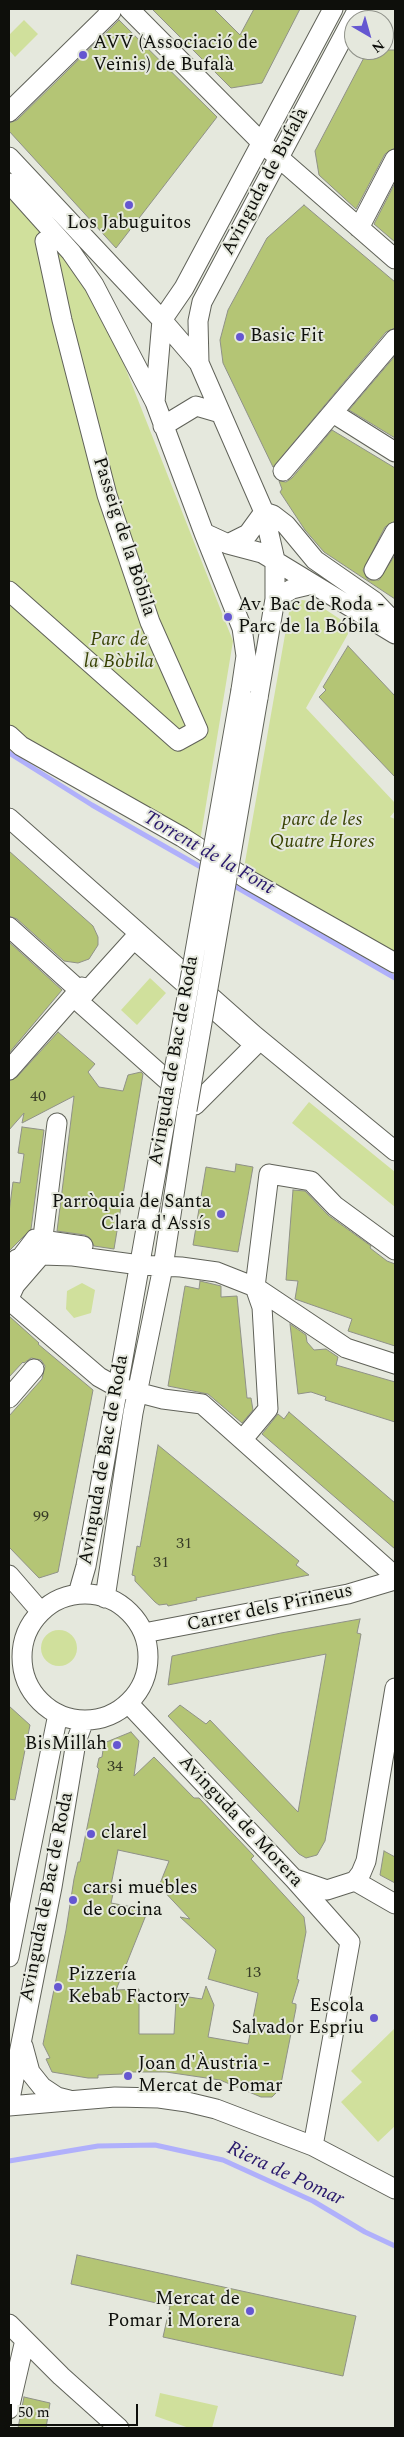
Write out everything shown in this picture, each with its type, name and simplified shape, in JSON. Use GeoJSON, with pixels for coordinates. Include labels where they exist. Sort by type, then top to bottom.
{"type":"FeatureCollection","features":[{"type":"Feature","properties":{"kind":"street"},"geometry":{"type":"LineString","coordinates":[[9,112],[111,12],[108,9]]}},
{"type":"Feature","properties":{"kind":"street"},"geometry":{"type":"LineString","coordinates":[[129,9],[262,143],[395,259]]}},
{"type":"Feature","properties":{"kind":"street","name":"Avinguda de Bufalà"},"geometry":{"type":"LineString","coordinates":[[162,320],[184,288],[333,9]]}},
{"type":"Feature","properties":{"kind":"street","name":"Avinguda de Bufalà"},"geometry":{"type":"LineString","coordinates":[[199,363],[198,321],[202,302],[358,9]]}},
{"type":"Feature","properties":{"kind":"street"},"geometry":{"type":"LineString","coordinates":[[9,157],[162,320],[199,363]]}},
{"type":"Feature","properties":{"kind":"street"},"geometry":{"type":"LineString","coordinates":[[359,228],[395,159]]}},
{"type":"Feature","properties":{"kind":"street"},"geometry":{"type":"LineString","coordinates":[[9,183],[71,252],[94,285],[155,402]]}},
{"type":"Feature","properties":{"kind":"street","name":"Passeig de la Bòbila"},"geometry":{"type":"LineString","coordinates":[[9,591],[178,741],[198,730],[150,622],[107,495],[62,320],[45,241]]}},
{"type":"Feature","properties":{"kind":"street"},"geometry":{"type":"LineString","coordinates":[[155,402],[162,320]]}},
{"type":"Feature","properties":{"kind":"street"},"geometry":{"type":"LineString","coordinates":[[283,471],[395,339]]}},
{"type":"Feature","properties":{"kind":"street","name":"Avinguda de Bac de Roda"},"geometry":{"type":"LineString","coordinates":[[105,1598],[112,1543],[138,1394],[163,1267],[187,1110],[275,599],[275,560],[264,512],[199,363]]}},
{"type":"Feature","properties":{"kind":"street","name":"Avinguda de Bac de Roda"},"geometry":{"type":"LineString","coordinates":[[78,1594],[86,1566],[136,1265],[168,1105],[246,656],[242,628],[155,402]]}},
{"type":"Feature","properties":{"kind":"street"},"geometry":{"type":"LineString","coordinates":[[163,426],[196,406],[220,412]]}},
{"type":"Feature","properties":{"kind":"street"},"geometry":{"type":"LineString","coordinates":[[333,413],[395,452]]}},
{"type":"Feature","properties":{"kind":"street"},"geometry":{"type":"LineString","coordinates":[[228,544],[248,534],[264,512],[273,515],[286,525],[315,560],[374,601],[395,623]]}},
{"type":"Feature","properties":{"kind":"street"},"geometry":{"type":"LineString","coordinates":[[374,570],[395,532]]}},
{"type":"Feature","properties":{"kind":"street"},"geometry":{"type":"LineString","coordinates":[[204,533],[228,544],[262,553],[395,634]]}},
{"type":"Feature","properties":{"kind":"street"},"geometry":{"type":"LineString","coordinates":[[275,599],[292,589],[313,584]]}},
{"type":"Feature","properties":{"kind":"street"},"geometry":{"type":"LineString","coordinates":[[9,735],[21,746],[182,838],[247,879],[395,963]]}},
{"type":"Feature","properties":{"kind":"street"},"geometry":{"type":"LineString","coordinates":[[9,818],[254,1035],[395,1151]]}},
{"type":"Feature","properties":{"kind":"street"},"geometry":{"type":"LineString","coordinates":[[9,927],[79,996],[194,1105],[255,1045],[134,939],[79,996],[9,1070]]}},
{"type":"Feature","properties":{"kind":"street"},"geometry":{"type":"LineString","coordinates":[[79,996],[134,928]]}},
{"type":"Feature","properties":{"kind":"street"},"geometry":{"type":"LineString","coordinates":[[9,1296],[41,1248],[57,1123]]}},
{"type":"Feature","properties":{"kind":"street"},"geometry":{"type":"LineString","coordinates":[[243,1439],[268,1409],[262,1307],[255,1287],[270,1174],[311,1181],[335,1206],[395,1250]]}},
{"type":"Feature","properties":{"kind":"street"},"geometry":{"type":"LineString","coordinates":[[9,1268],[17,1259],[19,1260],[35,1239],[41,1248]]}},
{"type":"Feature","properties":{"kind":"street"},"geometry":{"type":"LineString","coordinates":[[9,1296],[92,1367],[99,1370],[107,1370],[113,1365],[117,1358],[136,1265],[135,1253],[41,1248]]}},
{"type":"Feature","properties":{"kind":"street"},"geometry":{"type":"LineString","coordinates":[[136,1265],[181,1267],[217,1272],[255,1287],[346,1348],[395,1364]]}},
{"type":"Feature","properties":{"kind":"street"},"geometry":{"type":"LineString","coordinates":[[9,1296],[99,1377],[117,1387],[138,1394],[202,1404],[395,1576]]}},
{"type":"Feature","properties":{"kind":"street"},"geometry":{"type":"LineString","coordinates":[[9,1398],[34,1369]]}},
{"type":"Feature","properties":{"kind":"street"},"geometry":{"type":"LineString","coordinates":[[9,1575],[41,1612]]}},
{"type":"Feature","properties":{"kind":"street","name":"Carrer dels Pirineus"},"geometry":{"type":"LineString","coordinates":[[144,1633],[348,1594],[395,1580]]}},
{"type":"Feature","properties":{"kind":"street"},"geometry":{"type":"LineString","coordinates":[[78,1594],[105,1598],[124,1606],[136,1618],[144,1633],[148,1652],[147,1670],[128,1703],[108,1716],[84,1720],[58,1714],[44,1705],[33,1693],[15,1666],[26,1635],[41,1612],[52,1603],[78,1594]]}},
{"type":"Feature","properties":{"kind":"street"},"geometry":{"type":"LineString","coordinates":[[294,1879],[327,1890],[355,1881],[366,1861],[388,1777],[395,1688]]}},
{"type":"Feature","properties":{"kind":"street","name":"Avinguda de Morera"},"geometry":{"type":"LineString","coordinates":[[128,1703],[294,1879],[350,1942],[314,2146]]}},
{"type":"Feature","properties":{"kind":"street","name":"Avinguda de Bac de Roda"},"geometry":{"type":"LineString","coordinates":[[9,1957],[58,1714]]}},
{"type":"Feature","properties":{"kind":"street","name":"Avinguda de Bac de Roda"},"geometry":{"type":"LineString","coordinates":[[9,2105],[52,1887],[76,1742],[84,1720]]}},
{"type":"Feature","properties":{"kind":"street"},"geometry":{"type":"LineString","coordinates":[[355,1881],[395,1904]]}},
{"type":"Feature","properties":{"kind":"street"},"geometry":{"type":"LineString","coordinates":[[22,2040],[30,2072],[42,2087],[57,2097],[76,2101]]}},
{"type":"Feature","properties":{"kind":"street"},"geometry":{"type":"LineString","coordinates":[[9,2105],[115,2098],[159,2098],[187,2102],[216,2109],[314,2146],[395,2189]]}},
{"type":"Feature","properties":{"kind":"street"},"geometry":{"type":"LineString","coordinates":[[9,2324],[119,2428]]}},
{"type":"Feature","properties":{"kind":"street"},"geometry":{"type":"LineString","coordinates":[[9,2409],[24,2340]]}},
{"type":"Feature","properties":{"kind":"green space"},"geometry":{"type":"Polygon","coordinates":[[[24,20],[38,34],[15,57],[9,50],[9,35],[24,20]]]}},
{"type":"Feature","properties":{"kind":"green space","name":"Parc de la Bòbila"},"geometry":{"type":"Polygon","coordinates":[[[9,192],[85,282],[112,334],[233,641],[200,841],[9,728],[9,192]]]}},
{"type":"Feature","properties":{"kind":"green space","name":"parc de les Quatre Hores"},"geometry":{"type":"Polygon","coordinates":[[[302,600],[314,602],[352,627],[306,708],[395,803],[395,811],[390,817],[395,819],[395,954],[244,868],[289,612],[294,605],[302,600]]]}},
{"type":"Feature","properties":{"kind":"green space"},"geometry":{"type":"Polygon","coordinates":[[[150,978],[166,993],[137,1025],[121,1010],[150,978]]]}},
{"type":"Feature","properties":{"kind":"green space"},"geometry":{"type":"Polygon","coordinates":[[[309,1102],[395,1172],[395,1207],[292,1123],[309,1102]]]}},
{"type":"Feature","properties":{"kind":"green space"},"geometry":{"type":"Polygon","coordinates":[[[82,1283],[95,1290],[91,1313],[74,1318],[66,1309],[67,1291],[82,1283]]]}},
{"type":"Feature","properties":{"kind":"green space"},"geometry":{"type":"Polygon","coordinates":[[[59,1630],[72,1635],[77,1648],[72,1661],[59,1666],[46,1661],[41,1648],[46,1635],[59,1630]]]}},
{"type":"Feature","properties":{"kind":"green space"},"geometry":{"type":"Polygon","coordinates":[[[395,2028],[395,2126],[378,2142],[341,2102],[362,2082],[351,2071],[395,2028]]]}},
{"type":"Feature","properties":{"kind":"green space"},"geometry":{"type":"Polygon","coordinates":[[[160,2393],[218,2406],[212,2428],[189,2428],[155,2416],[160,2393]]]}},
{"type":"Feature","properties":{"kind":"building"},"geometry":{"type":"Polygon","coordinates":[[[152,9],[214,9],[240,35],[254,9],[300,9],[262,83],[231,88],[152,9]]]}},
{"type":"Feature","properties":{"kind":"building"},"geometry":{"type":"Polygon","coordinates":[[[119,20],[217,117],[116,248],[9,131],[9,123],[17,120],[119,20]]]}},
{"type":"Feature","properties":{"kind":"building"},"geometry":{"type":"Polygon","coordinates":[[[395,50],[395,148],[385,154],[356,209],[319,175],[315,151],[363,60],[394,60],[395,50]]]}},
{"type":"Feature","properties":{"kind":"building"},"geometry":{"type":"Polygon","coordinates":[[[395,183],[395,242],[374,224],[395,183]]]}},
{"type":"Feature","properties":{"kind":"building"},"geometry":{"type":"Polygon","coordinates":[[[304,205],[395,282],[395,328],[386,332],[273,467],[223,363],[220,340],[228,310],[267,238],[304,205]]]}},
{"type":"Feature","properties":{"kind":"building"},"geometry":{"type":"Polygon","coordinates":[[[395,356],[395,438],[349,410],[395,356]]]}},
{"type":"Feature","properties":{"kind":"building"},"geometry":{"type":"Polygon","coordinates":[[[332,430],[395,468],[395,521],[385,527],[363,570],[368,580],[379,580],[395,555],[395,599],[324,552],[305,530],[280,492],[282,489],[279,481],[286,482],[292,478],[332,430]]]}},
{"type":"Feature","properties":{"kind":"building"},"geometry":{"type":"Polygon","coordinates":[[[348,646],[395,696],[395,777],[319,697],[326,690],[323,687],[348,646]]]}},
{"type":"Feature","properties":{"kind":"building"},"geometry":{"type":"Polygon","coordinates":[[[9,851],[93,926],[98,937],[98,945],[89,959],[78,963],[64,961],[17,919],[9,916],[9,851]]]}},
{"type":"Feature","properties":{"kind":"building"},"geometry":{"type":"Polygon","coordinates":[[[9,942],[62,990],[9,1053],[9,942]]]}},
{"type":"Feature","properties":{"kind":"building"},"geometry":{"type":"Polygon","coordinates":[[[58,1032],[95,1064],[88,1072],[99,1087],[123,1091],[128,1075],[141,1072],[143,1074],[114,1249],[94,1246],[90,1238],[85,1235],[57,1231],[74,1096],[22,1123],[24,1113],[9,1130],[9,1081],[17,1077],[58,1032]]]}},
{"type":"Feature","properties":{"kind":"building"},"geometry":{"type":"Polygon","coordinates":[[[22,1127],[44,1130],[31,1229],[9,1251],[9,1212],[13,1182],[20,1183],[24,1154],[18,1153],[22,1127]]]}},
{"type":"Feature","properties":{"kind":"building","name":"Parròquia de Santa Clara d'Assís"},"geometry":{"type":"Polygon","coordinates":[[[236,1164],[253,1167],[238,1252],[193,1245],[206,1167],[235,1172],[236,1164]]]}},
{"type":"Feature","properties":{"kind":"building"},"geometry":{"type":"Polygon","coordinates":[[[293,1190],[305,1191],[328,1215],[371,1246],[370,1248],[387,1261],[395,1264],[395,1346],[348,1331],[352,1319],[295,1299],[298,1281],[286,1280],[293,1190]]]}},
{"type":"Feature","properties":{"kind":"building"},"geometry":{"type":"Polygon","coordinates":[[[200,1281],[221,1286],[221,1297],[237,1296],[247,1398],[251,1398],[253,1410],[242,1423],[208,1394],[168,1386],[185,1286],[199,1289],[200,1281]]]}},
{"type":"Feature","properties":{"kind":"building"},"geometry":{"type":"Polygon","coordinates":[[[9,1316],[38,1344],[93,1390],[58,1572],[39,1578],[9,1547],[9,1416],[42,1379],[45,1366],[41,1360],[31,1358],[23,1362],[9,1377],[9,1316]]]}},
{"type":"Feature","properties":{"kind":"building"},"geometry":{"type":"Polygon","coordinates":[[[290,1324],[306,1335],[307,1342],[314,1350],[326,1349],[338,1357],[336,1365],[395,1382],[395,1422],[325,1400],[326,1397],[311,1392],[298,1394],[290,1324]]]}},
{"type":"Feature","properties":{"kind":"building"},"geometry":{"type":"Polygon","coordinates":[[[289,1412],[395,1503],[395,1549],[262,1434],[278,1414],[284,1419],[289,1412]]]}},
{"type":"Feature","properties":{"kind":"building"},"geometry":{"type":"Polygon","coordinates":[[[158,1445],[299,1561],[296,1565],[309,1575],[196,1598],[197,1600],[168,1606],[167,1604],[159,1605],[155,1602],[135,1581],[135,1576],[132,1575],[137,1546],[140,1547],[158,1445]]]}},
{"type":"Feature","properties":{"kind":"building"},"geometry":{"type":"Polygon","coordinates":[[[360,1619],[357,1633],[361,1634],[325,1841],[317,1855],[306,1858],[299,1854],[168,1716],[180,1705],[206,1724],[210,1720],[298,1812],[326,1654],[168,1685],[172,1656],[281,1633],[360,1619]]]}},
{"type":"Feature","properties":{"kind":"building"},"geometry":{"type":"Polygon","coordinates":[[[9,1706],[30,1725],[15,1800],[9,1799],[9,1706]]]}},
{"type":"Feature","properties":{"kind":"building"},"geometry":{"type":"Polygon","coordinates":[[[131,1732],[139,1741],[134,1776],[154,1757],[194,1798],[199,1798],[254,1856],[251,1859],[304,1917],[306,1932],[297,1979],[299,1980],[292,2003],[296,2004],[296,2008],[280,2089],[272,2097],[261,2097],[220,2080],[166,2072],[123,2072],[123,2074],[98,2075],[98,2078],[88,2078],[52,2072],[46,2059],[50,2058],[43,2044],[66,1930],[74,1879],[78,1862],[80,1862],[99,1769],[97,1767],[99,1758],[102,1757],[104,1743],[131,1732]],[[118,1850],[111,1885],[115,1885],[111,1903],[148,1910],[116,1990],[139,1989],[139,2034],[174,2034],[176,2001],[182,1996],[202,1999],[206,1986],[214,2005],[208,2037],[248,2044],[258,1993],[208,1979],[216,1950],[180,1917],[190,1919],[159,1886],[169,1861],[118,1850]]]}},
{"type":"Feature","properties":{"kind":"building"},"geometry":{"type":"Polygon","coordinates":[[[384,1851],[395,1857],[395,1883],[380,1875],[384,1851]]]}},
{"type":"Feature","properties":{"kind":"building","name":"Mercat de Pomar i Morera"},"geometry":{"type":"Polygon","coordinates":[[[77,2255],[356,2316],[343,2376],[163,2337],[170,2306],[71,2284],[77,2255]]]}},
{"type":"Feature","properties":{"kind":"building"},"geometry":{"type":"Polygon","coordinates":[[[24,2397],[50,2403],[46,2428],[18,2428],[24,2397]]]}},
{"type":"Feature","properties":{"kind":"waterway","name":"Torrent de la Font"},"geometry":{"type":"LineString","coordinates":[[9,753],[92,805],[206,870]]}},
{"type":"Feature","properties":{"kind":"waterway","name":"Torrent de la Font"},"geometry":{"type":"LineString","coordinates":[[231,884],[395,978]]}},
{"type":"Feature","properties":{"kind":"waterway","name":"Riera de Pomar"},"geometry":{"type":"LineString","coordinates":[[9,2161],[98,2146],[155,2145],[223,2160],[313,2201],[365,2232],[395,2246]]}},
{"type":"Feature","properties":{"kind":"place","name":"AVV (Associació de Veïnis) de Bufalà"},"geometry":{"type":"Point","coordinates":[83,55]}},
{"type":"Feature","properties":{"kind":"place","name":"Los Jabuguitos"},"geometry":{"type":"Point","coordinates":[129,205]}},
{"type":"Feature","properties":{"kind":"place","name":"Basic Fit"},"geometry":{"type":"Point","coordinates":[240,337]}},
{"type":"Feature","properties":{"kind":"place","name":"Av. Bac de Roda - Parc de la Bóbila"},"geometry":{"type":"Point","coordinates":[228,617]}},
{"type":"Feature","properties":{"kind":"place","name":"Parròquia de Santa Clara d'Assís"},"geometry":{"type":"Point","coordinates":[221,1214]}},
{"type":"Feature","properties":{"kind":"place","name":"BisMillah"},"geometry":{"type":"Point","coordinates":[117,1745]}},
{"type":"Feature","properties":{"kind":"place","name":"clarel"},"geometry":{"type":"Point","coordinates":[91,1834]}},
{"type":"Feature","properties":{"kind":"place","name":"carsi muebles de cocina"},"geometry":{"type":"Point","coordinates":[73,1900]}},
{"type":"Feature","properties":{"kind":"place","name":"Pizzería Kebab Factory"},"geometry":{"type":"Point","coordinates":[58,1987]}},
{"type":"Feature","properties":{"kind":"place","name":"Escola Salvador Espriu"},"geometry":{"type":"Point","coordinates":[374,2018]}},
{"type":"Feature","properties":{"kind":"place","name":"Joan d'Àustria - Mercat de Pomar"},"geometry":{"type":"Point","coordinates":[128,2076]}},
{"type":"Feature","properties":{"kind":"place","name":"Mercat de Pomar i Morera"},"geometry":{"type":"Point","coordinates":[250,2311]}}]}
